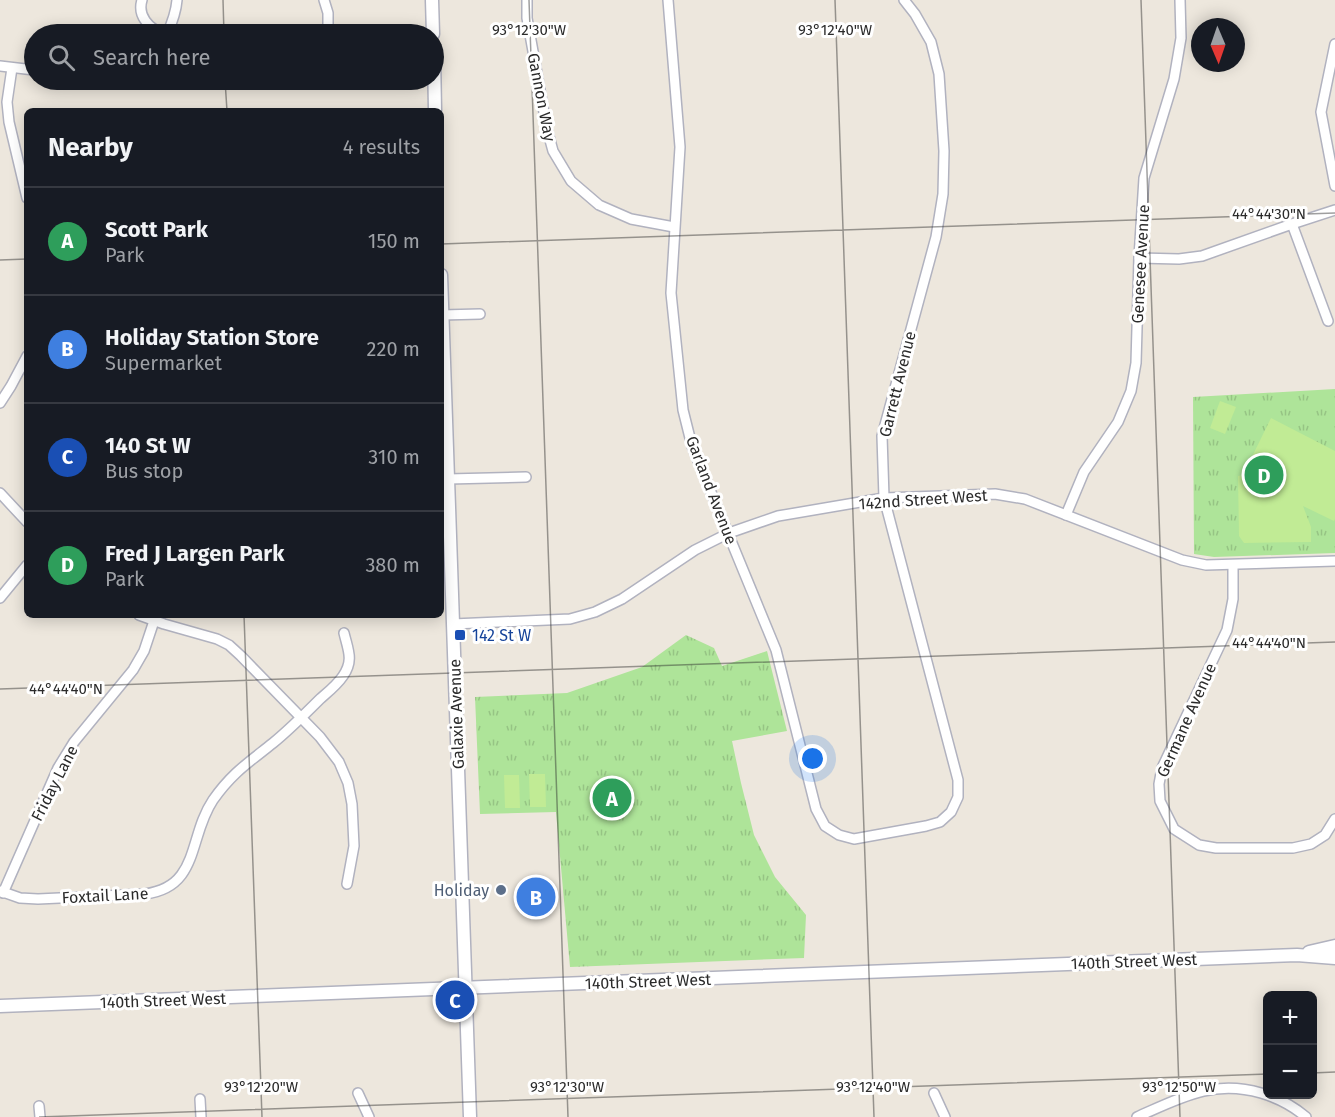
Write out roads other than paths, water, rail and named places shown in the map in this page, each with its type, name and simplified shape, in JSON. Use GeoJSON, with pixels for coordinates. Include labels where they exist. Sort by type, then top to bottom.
{"type":"FeatureCollection","features":[{"type":"Feature","properties":{"kind":"street"},"geometry":{"type":"LineString","coordinates":[[142,0],[142,16],[148,24]]}},
{"type":"Feature","properties":{"kind":"street"},"geometry":{"type":"LineString","coordinates":[[172,24],[177,0]]}},
{"type":"Feature","properties":{"kind":"street"},"geometry":{"type":"LineString","coordinates":[[324,0],[328,24]]}},
{"type":"Feature","properties":{"kind":"street"},"geometry":{"type":"LineString","coordinates":[[432,0],[433,24]]}},
{"type":"Feature","properties":{"kind":"street","name":"Gannon Way"},"geometry":{"type":"LineString","coordinates":[[527,0],[527,18],[547,129],[553,151],[571,181],[599,205],[631,219],[674,227]]}},
{"type":"Feature","properties":{"kind":"street","name":"Garland Avenue"},"geometry":{"type":"LineString","coordinates":[[668,0],[680,147],[671,293],[683,410],[692,446],[776,650],[816,809],[825,826],[839,835],[854,839],[926,826]]}},
{"type":"Feature","properties":{"kind":"street","name":"Garrett Avenue"},"geometry":{"type":"LineString","coordinates":[[904,0],[931,42],[939,74],[945,150],[936,237],[882,436],[884,498],[958,780],[958,797],[951,812],[940,822],[926,826]]}},
{"type":"Feature","properties":{"kind":"street","name":"Genesee Avenue"},"geometry":{"type":"LineString","coordinates":[[1066,515],[1084,472],[1119,422],[1131,391],[1136,363],[1144,178],[1174,79],[1181,38],[1180,0]]}},
{"type":"Feature","properties":{"kind":"street"},"geometry":{"type":"LineString","coordinates":[[1335,44],[1321,112],[1335,186]]}},
{"type":"Feature","properties":{"kind":"street"},"geometry":{"type":"LineString","coordinates":[[0,66],[24,69]]}},
{"type":"Feature","properties":{"kind":"street"},"geometry":{"type":"LineString","coordinates":[[12,68],[8,102],[9,122],[24,185]]}},
{"type":"Feature","properties":{"kind":"street"},"geometry":{"type":"LineString","coordinates":[[435,90],[435,108]]}},
{"type":"Feature","properties":{"kind":"street"},"geometry":{"type":"LineString","coordinates":[[1139,258],[1179,259],[1202,256],[1335,210]]}},
{"type":"Feature","properties":{"kind":"street"},"geometry":{"type":"LineString","coordinates":[[1292,224],[1328,321]]}},
{"type":"Feature","properties":{"kind":"street"},"geometry":{"type":"LineString","coordinates":[[444,315],[480,314]]}},
{"type":"Feature","properties":{"kind":"street"},"geometry":{"type":"LineString","coordinates":[[0,402],[24,362]]}},
{"type":"Feature","properties":{"kind":"street","name":"Galaxie Avenue"},"geometry":{"type":"LineString","coordinates":[[444,425],[470,1117]]}},
{"type":"Feature","properties":{"kind":"street"},"geometry":{"type":"LineString","coordinates":[[445,480],[526,477]]}},
{"type":"Feature","properties":{"kind":"street"},"geometry":{"type":"LineString","coordinates":[[0,493],[24,519]]}},
{"type":"Feature","properties":{"kind":"street","name":"142nd Street West"},"geometry":{"type":"LineString","coordinates":[[453,624],[570,620],[595,612],[622,599],[695,550],[729,533],[778,516],[884,498],[995,494],[1025,500],[1182,560],[1206,565],[1335,561]]}},
{"type":"Feature","properties":{"kind":"street","name":"Germane Avenue"},"geometry":{"type":"LineString","coordinates":[[1233,565],[1233,599],[1227,630],[1162,768],[1159,784],[1160,801],[1174,828],[1199,845],[1216,848],[1293,848],[1311,844],[1325,835],[1335,819]]}},
{"type":"Feature","properties":{"kind":"street"},"geometry":{"type":"LineString","coordinates":[[0,598],[24,569]]}},
{"type":"Feature","properties":{"kind":"street"},"geometry":{"type":"LineString","coordinates":[[146,618],[217,639],[229,645],[327,744],[339,762],[348,783],[352,804],[354,846],[347,884]]}},
{"type":"Feature","properties":{"kind":"street","name":"Friday Lane"},"geometry":{"type":"LineString","coordinates":[[2,892],[58,768],[74,742],[134,670],[144,651],[154,621]]}},
{"type":"Feature","properties":{"kind":"street","name":"Foxtail Lane"},"geometry":{"type":"LineString","coordinates":[[2,892],[20,898],[38,899],[145,894],[167,889],[179,879],[188,866],[205,815],[225,783],[234,773],[274,743],[342,678],[350,661],[344,633]]}},
{"type":"Feature","properties":{"kind":"street","name":"140th Street West"},"geometry":{"type":"LineString","coordinates":[[1297,955],[1335,946]]}},
{"type":"Feature","properties":{"kind":"street","name":"140th Street West"},"geometry":{"type":"LineString","coordinates":[[0,1006],[1297,955],[1335,958]]}},
{"type":"Feature","properties":{"kind":"street"},"geometry":{"type":"LineString","coordinates":[[1137,1117],[1184,1096],[1213,1088],[1245,1088],[1276,1097],[1306,1117]]}},
{"type":"Feature","properties":{"kind":"street"},"geometry":{"type":"LineString","coordinates":[[358,1093],[369,1117]]}},
{"type":"Feature","properties":{"kind":"street"},"geometry":{"type":"LineString","coordinates":[[934,1093],[945,1117]]}},
{"type":"Feature","properties":{"kind":"street"},"geometry":{"type":"LineString","coordinates":[[200,1100],[201,1117]]}},
{"type":"Feature","properties":{"kind":"street"},"geometry":{"type":"LineString","coordinates":[[39,1106],[40,1117]]}},
{"type":"Feature","properties":{"kind":"place","name":"Fred J Largen Park"},"geometry":{"type":"Point","coordinates":[1264,475]}},
{"type":"Feature","properties":{"kind":"place","name":"142 St W"},"geometry":{"type":"Point","coordinates":[460,635]}},
{"type":"Feature","properties":{"kind":"place","name":"Scott Park"},"geometry":{"type":"Point","coordinates":[612,798]}},
{"type":"Feature","properties":{"kind":"place","name":"Holiday"},"geometry":{"type":"Point","coordinates":[501,890]}},
{"type":"Feature","properties":{"kind":"place","name":"Holiday Station Store"},"geometry":{"type":"Point","coordinates":[536,897]}},
{"type":"Feature","properties":{"kind":"place","name":"140 St W"},"geometry":{"type":"Point","coordinates":[455,1000]}}]}
